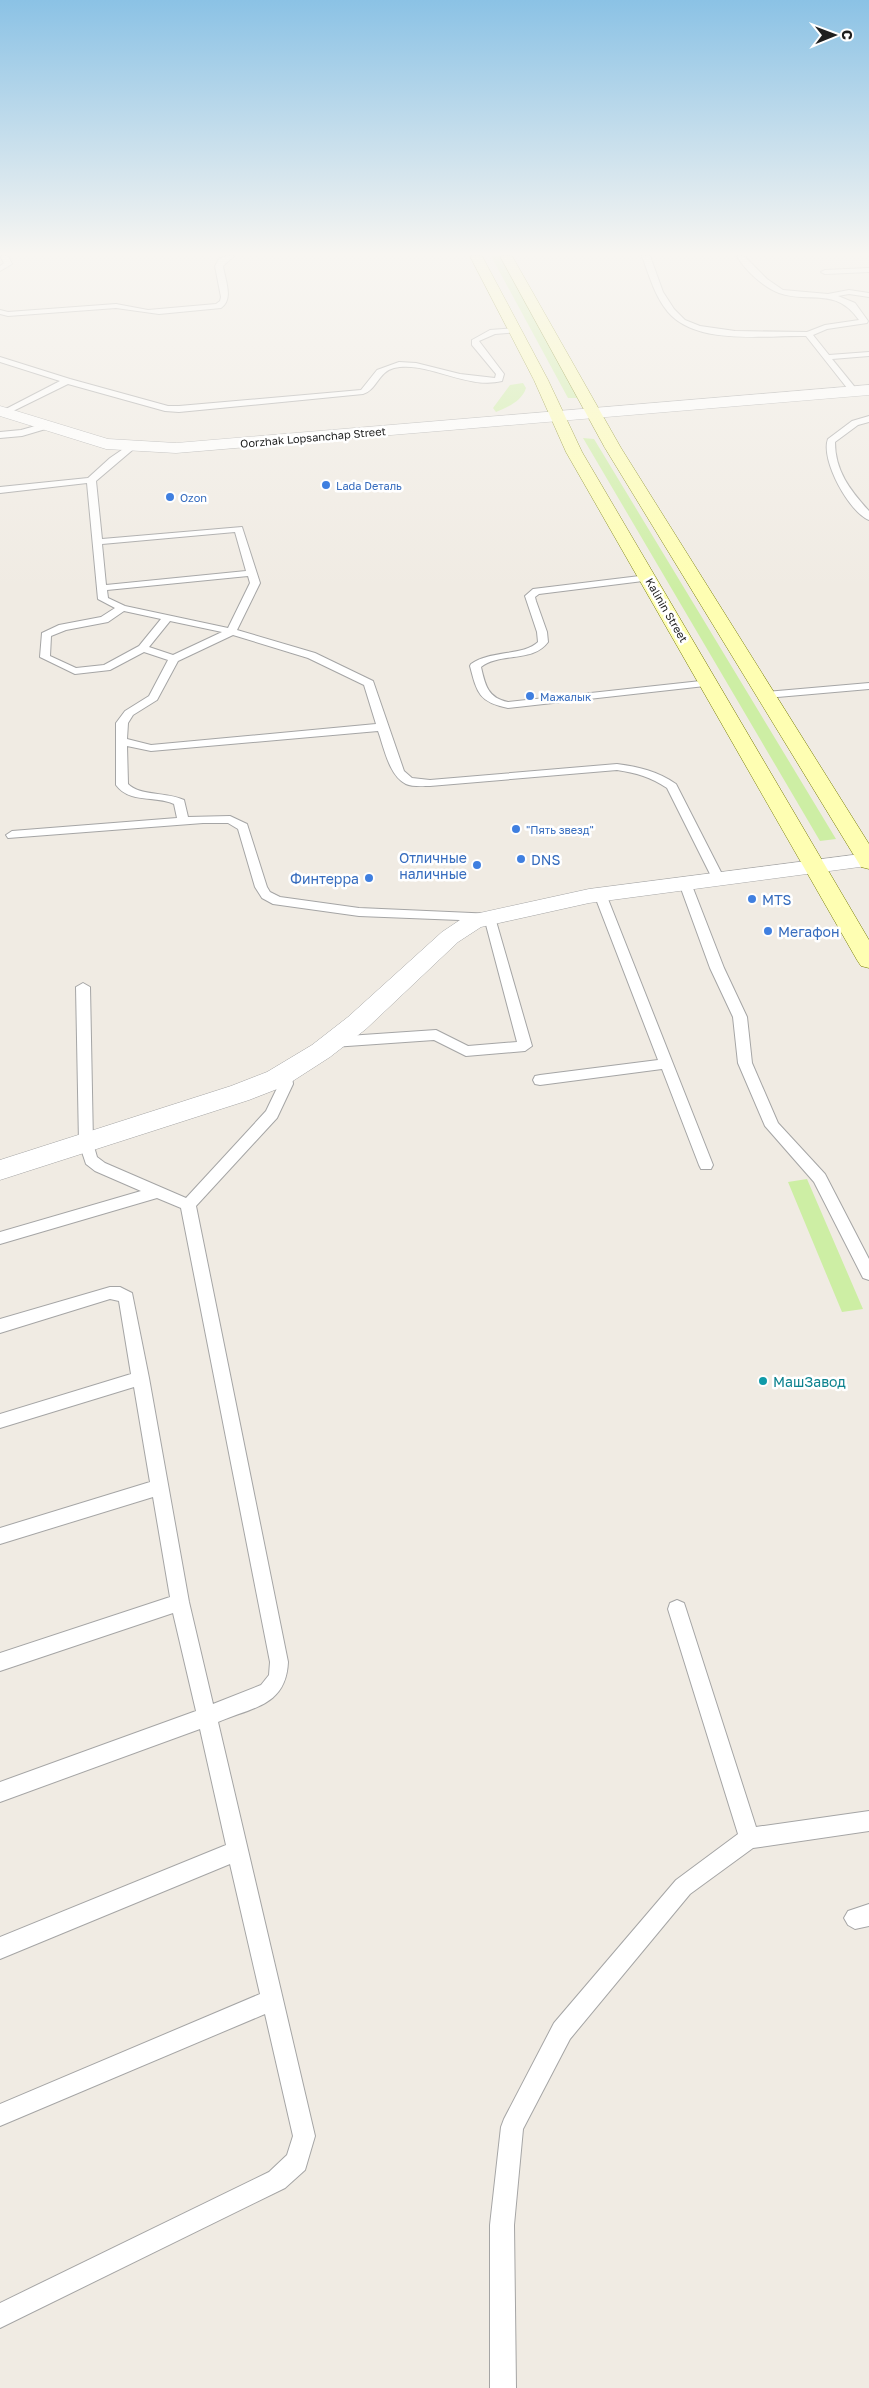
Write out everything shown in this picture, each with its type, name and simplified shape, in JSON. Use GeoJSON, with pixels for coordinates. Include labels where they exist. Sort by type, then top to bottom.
{"type":"FeatureCollection","features":[{"type":"Feature","properties":{"kind":"main road","name":"Kalinin Street"},"geometry":{"type":"LineString","coordinates":[[534,367],[574,452],[710,683],[869,960]]}},
{"type":"Feature","properties":{"kind":"main road"},"geometry":{"type":"LineString","coordinates":[[568,367],[613,448],[868,861]]}},
{"type":"Feature","properties":{"kind":"street","name":"Oorzhak Lopsanchap Street"},"geometry":{"type":"LineString","coordinates":[[2,412],[106,444],[132,447],[195,447],[862,390]]}},
{"type":"Feature","properties":{"kind":"street"},"geometry":{"type":"LineString","coordinates":[[0,1170],[240,1094],[286,1074],[357,1023],[450,937],[474,922],[600,894],[815,866],[868,861]]}},
{"type":"Feature","properties":{"kind":"lane"},"geometry":{"type":"LineString","coordinates":[[23,367],[67,382],[168,409],[179,409],[363,392],[370,387],[377,373],[389,367]]}},
{"type":"Feature","properties":{"kind":"lane"},"geometry":{"type":"LineString","coordinates":[[429,367],[459,376],[495,380],[499,379],[500,374],[495,367]]}},
{"type":"Feature","properties":{"kind":"lane"},"geometry":{"type":"LineString","coordinates":[[837,367],[862,390]]}},
{"type":"Feature","properties":{"kind":"lane"},"geometry":{"type":"LineString","coordinates":[[2,412],[67,382]]}},
{"type":"Feature","properties":{"kind":"lane"},"geometry":{"type":"LineString","coordinates":[[869,419],[855,423],[831,441],[830,457],[838,482],[869,517]]}},
{"type":"Feature","properties":{"kind":"lane"},"geometry":{"type":"LineString","coordinates":[[0,434],[22,433],[46,426]]}},
{"type":"Feature","properties":{"kind":"lane"},"geometry":{"type":"LineString","coordinates":[[0,490],[91,480],[113,460],[132,447]]}},
{"type":"Feature","properties":{"kind":"lane"},"geometry":{"type":"LineString","coordinates":[[91,480],[103,599],[122,608],[231,632],[345,668],[369,683],[382,727],[399,772],[409,781],[430,783],[617,768],[640,770],[658,777],[672,786],[718,878]]}},
{"type":"Feature","properties":{"kind":"lane"},"geometry":{"type":"LineString","coordinates":[[98,542],[239,528],[255,584],[231,632],[174,659],[153,698],[129,713],[122,723],[122,785],[126,791],[134,794],[171,796],[180,802],[184,821]]}},
{"type":"Feature","properties":{"kind":"lane"},"geometry":{"type":"LineString","coordinates":[[102,588],[252,573]]}},
{"type":"Feature","properties":{"kind":"lane"},"geometry":{"type":"LineString","coordinates":[[648,578],[536,591],[530,596],[543,635],[543,642],[532,649],[490,656],[480,661],[475,666],[484,697],[494,703],[508,705],[710,683]]}},
{"type":"Feature","properties":{"kind":"lane"},"geometry":{"type":"LineString","coordinates":[[122,608],[104,620],[63,627],[46,635],[45,657],[74,671],[106,668],[143,648],[168,617]]}},
{"type":"Feature","properties":{"kind":"lane"},"geometry":{"type":"LineString","coordinates":[[143,648],[174,659]]}},
{"type":"Feature","properties":{"kind":"lane"},"geometry":{"type":"LineString","coordinates":[[766,695],[869,686]]}},
{"type":"Feature","properties":{"kind":"lane"},"geometry":{"type":"LineString","coordinates":[[122,741],[151,748],[382,727]]}},
{"type":"Feature","properties":{"kind":"lane"},"geometry":{"type":"LineString","coordinates":[[12,835],[184,821],[230,820],[243,827],[260,887],[266,895],[277,901],[358,912],[490,917],[525,1046],[466,1051],[436,1036],[333,1042]]}},
{"type":"Feature","properties":{"kind":"lane"},"geometry":{"type":"LineString","coordinates":[[685,883],[717,968],[740,1017],[745,1063],[772,1126],[820,1178],[869,1274]]}},
{"type":"Feature","properties":{"kind":"lane"},"geometry":{"type":"LineString","coordinates":[[600,894],[706,1165]]}},
{"type":"Feature","properties":{"kind":"lane"},"geometry":{"type":"LineString","coordinates":[[83,987],[86,1143],[91,1160],[100,1167],[188,1205]]}},
{"type":"Feature","properties":{"kind":"lane"},"geometry":{"type":"LineString","coordinates":[[540,1080],[666,1064]]}},
{"type":"Feature","properties":{"kind":"lane"},"geometry":{"type":"LineString","coordinates":[[188,1205],[272,1114],[286,1084],[286,1074]]}},
{"type":"Feature","properties":{"kind":"lane"},"geometry":{"type":"LineString","coordinates":[[0,1238],[158,1192]]}},
{"type":"Feature","properties":{"kind":"lane"},"geometry":{"type":"LineString","coordinates":[[0,1792],[268,1692],[278,1678],[279,1662],[188,1205]]}},
{"type":"Feature","properties":{"kind":"lane"},"geometry":{"type":"LineString","coordinates":[[0,1326],[110,1293],[120,1294],[126,1298],[180,1602],[205,1717],[239,1850],[304,2136],[297,2162],[277,2180],[0,2316]]}},
{"type":"Feature","properties":{"kind":"lane"},"geometry":{"type":"LineString","coordinates":[[0,1421],[141,1378]]}},
{"type":"Feature","properties":{"kind":"lane"},"geometry":{"type":"LineString","coordinates":[[0,1536],[160,1487]]}},
{"type":"Feature","properties":{"kind":"lane"},"geometry":{"type":"LineString","coordinates":[[0,1662],[180,1602]]}},
{"type":"Feature","properties":{"kind":"lane"},"geometry":{"type":"LineString","coordinates":[[676,1609],[749,1838]]}},
{"type":"Feature","properties":{"kind":"lane"},"geometry":{"type":"LineString","coordinates":[[503,2388],[502,2225],[512,2127],[562,2032],[683,1887],[749,1838],[869,1821]]}},
{"type":"Feature","properties":{"kind":"lane"},"geometry":{"type":"LineString","coordinates":[[0,1948],[239,1850]]}},
{"type":"Feature","properties":{"kind":"lane"},"geometry":{"type":"LineString","coordinates":[[0,2115],[272,2000]]}},
{"type":"Feature","properties":{"kind":"green space"},"geometry":{"type":"Polygon","coordinates":[[[551,367],[564,367],[581,398],[568,398],[551,367]]]}},
{"type":"Feature","properties":{"kind":"green space"},"geometry":{"type":"Polygon","coordinates":[[[523,383],[526,388],[521,397],[510,406],[496,412],[493,408],[510,385],[523,383]]]}},
{"type":"Feature","properties":{"kind":"green space"},"geometry":{"type":"Polygon","coordinates":[[[583,438],[594,439],[836,839],[820,841],[583,438]]]}},
{"type":"Feature","properties":{"kind":"green space"},"geometry":{"type":"Polygon","coordinates":[[[807,1179],[863,1309],[842,1312],[788,1182],[807,1179]]]}},
{"type":"Feature","properties":{"kind":"place","name":"Lada Dеталь"},"geometry":{"type":"Point","coordinates":[326,485]}},
{"type":"Feature","properties":{"kind":"place","name":"Ozon"},"geometry":{"type":"Point","coordinates":[170,497]}},
{"type":"Feature","properties":{"kind":"place","name":"Мажалык"},"geometry":{"type":"Point","coordinates":[530,696]}},
{"type":"Feature","properties":{"kind":"place","name":"\"Пять звезд\""},"geometry":{"type":"Point","coordinates":[516,829]}},
{"type":"Feature","properties":{"kind":"place","name":"DNS"},"geometry":{"type":"Point","coordinates":[521,859]}},
{"type":"Feature","properties":{"kind":"place","name":"Отличные наличные"},"geometry":{"type":"Point","coordinates":[477,865]}},
{"type":"Feature","properties":{"kind":"place","name":"Финтерра"},"geometry":{"type":"Point","coordinates":[369,878]}},
{"type":"Feature","properties":{"kind":"place","name":"MTS"},"geometry":{"type":"Point","coordinates":[752,899]}},
{"type":"Feature","properties":{"kind":"place","name":"Мегафон"},"geometry":{"type":"Point","coordinates":[768,931]}},
{"type":"Feature","properties":{"kind":"place","name":"МашЗавод"},"geometry":{"type":"Point","coordinates":[763,1381]}}]}
